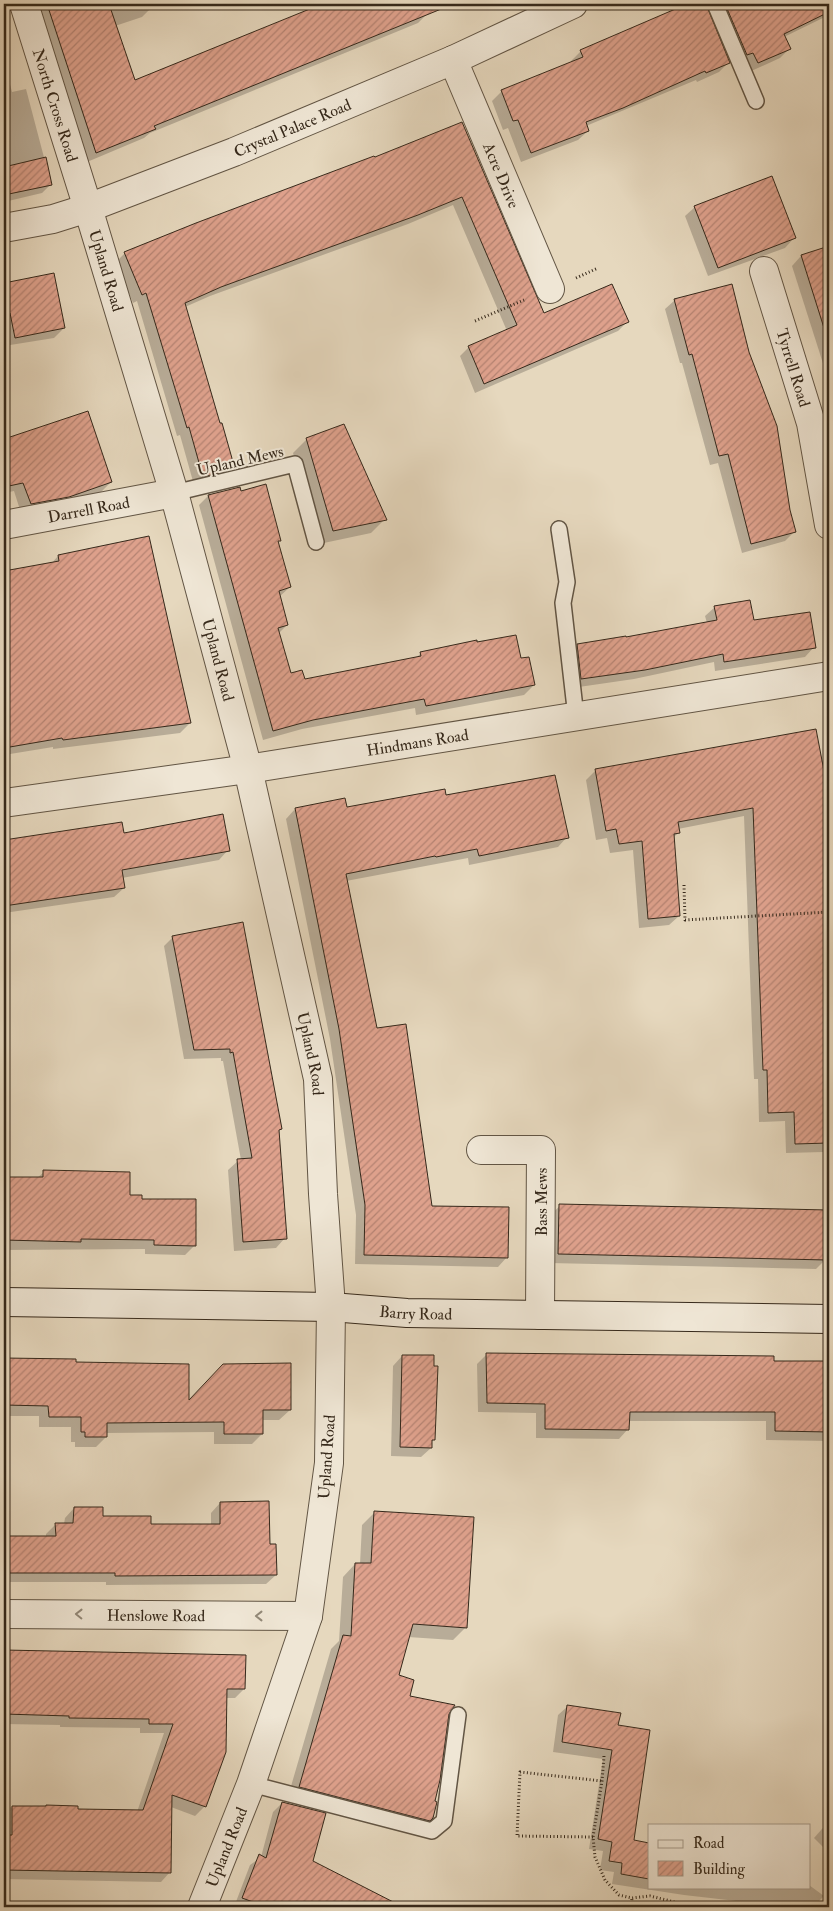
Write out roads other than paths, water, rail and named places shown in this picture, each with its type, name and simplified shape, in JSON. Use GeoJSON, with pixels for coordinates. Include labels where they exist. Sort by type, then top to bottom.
{"type":"FeatureCollection","features":[{"type":"Feature","properties":{"kind":"street","name":"North Cross Road"},"geometry":{"type":"LineString","coordinates":[[24,4],[88,208]]}},
{"type":"Feature","properties":{"kind":"street","name":"Crystal Palace Road"},"geometry":{"type":"LineString","coordinates":[[4,228],[53,219],[88,208],[234,152],[453,60],[574,4]]}},
{"type":"Feature","properties":{"kind":"street","name":"Acre Drive"},"geometry":{"type":"LineString","coordinates":[[453,60],[550,289]]}},
{"type":"Feature","properties":{"kind":"street","name":"Upland Road"},"geometry":{"type":"LineString","coordinates":[[88,208],[174,493],[248,769],[318,1079],[323,1194],[331,1307],[329,1463],[308,1616],[251,1784],[202,1907]]}},
{"type":"Feature","properties":{"kind":"street","name":"Tyrrell Road"},"geometry":{"type":"LineString","coordinates":[[764,271],[820,419],[829,525]]}},
{"type":"Feature","properties":{"kind":"street","name":"Darrell Road"},"geometry":{"type":"LineString","coordinates":[[4,525],[174,493]]}},
{"type":"Feature","properties":{"kind":"street","name":"Hindmans Road"},"geometry":{"type":"LineString","coordinates":[[4,803],[248,769],[829,676]]}},
{"type":"Feature","properties":{"kind":"street","name":"Bass Mews"},"geometry":{"type":"LineString","coordinates":[[481,1150],[541,1150],[540,1315]]}},
{"type":"Feature","properties":{"kind":"street","name":"Barry Road"},"geometry":{"type":"LineString","coordinates":[[4,1302],[331,1307],[406,1313],[829,1319]]}},
{"type":"Feature","properties":{"kind":"street","name":"Henslowe Road"},"geometry":{"type":"LineString","coordinates":[[4,1614],[308,1616]]}},
{"type":"Feature","properties":{"kind":"lane"},"geometry":{"type":"LineString","coordinates":[[714,4],[756,101]]}},
{"type":"Feature","properties":{"kind":"lane","name":"Upland Mews"},"geometry":{"type":"LineString","coordinates":[[174,493],[295,464],[316,542]]}},
{"type":"Feature","properties":{"kind":"lane"},"geometry":{"type":"LineString","coordinates":[[559,529],[567,582],[563,603],[576,717]]}},
{"type":"Feature","properties":{"kind":"lane"},"geometry":{"type":"LineString","coordinates":[[251,1784],[432,1831],[444,1821],[458,1715]]}}]}
